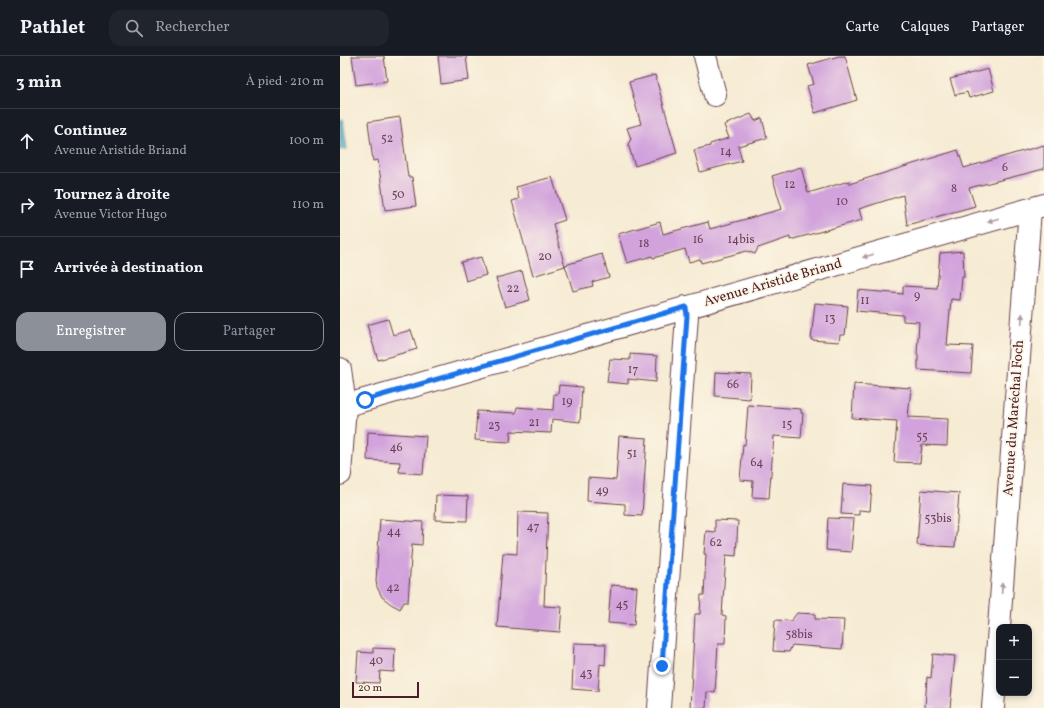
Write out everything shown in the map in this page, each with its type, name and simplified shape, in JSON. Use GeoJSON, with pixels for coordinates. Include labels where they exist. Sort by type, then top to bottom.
{"type":"FeatureCollection","features":[{"type":"Feature","properties":{"kind":"street"},"geometry":{"type":"LineString","coordinates":[[705,56],[715,95]]}},
{"type":"Feature","properties":{"kind":"street","name":"Avenue Aristide Briand"},"geometry":{"type":"LineString","coordinates":[[343,407],[1037,207]]}},
{"type":"Feature","properties":{"kind":"street","name":"Avenue du Maréchal Foch"},"geometry":{"type":"LineString","coordinates":[[999,624],[1037,207]]}},
{"type":"Feature","properties":{"kind":"street"},"geometry":{"type":"LineString","coordinates":[[659,708],[687,316],[686,307]]}},
{"type":"Feature","properties":{"kind":"street"},"geometry":{"type":"LineString","coordinates":[[340,369],[343,407],[340,474]]}},
{"type":"Feature","properties":{"kind":"street","name":"Avenue du Maréchal Foch"},"geometry":{"type":"LineString","coordinates":[[993,708],[997,660]]}},
{"type":"Feature","properties":{"kind":"water"},"geometry":{"type":"Polygon","coordinates":[[[343,119],[347,149],[340,150],[340,120],[343,119]]]}},
{"type":"Feature","properties":{"kind":"building"},"geometry":{"type":"Polygon","coordinates":[[[352,56],[384,56],[387,81],[356,85],[352,56]]]}},
{"type":"Feature","properties":{"kind":"building"},"geometry":{"type":"Polygon","coordinates":[[[438,56],[466,56],[469,80],[441,84],[438,56]]]}},
{"type":"Feature","properties":{"kind":"building"},"geometry":{"type":"Polygon","coordinates":[[[839,56],[845,56],[857,100],[815,113],[807,86],[814,84],[808,65],[839,56]]]}},
{"type":"Feature","properties":{"kind":"building"},"geometry":{"type":"Polygon","coordinates":[[[988,69],[994,91],[969,98],[967,92],[955,95],[950,79],[988,69]]]}},
{"type":"Feature","properties":{"kind":"building"},"geometry":{"type":"Polygon","coordinates":[[[655,75],[677,153],[635,166],[628,144],[631,139],[627,128],[641,124],[629,82],[655,75]]]}},
{"type":"Feature","properties":{"kind":"building"},"geometry":{"type":"Polygon","coordinates":[[[751,114],[755,121],[762,118],[767,138],[738,146],[742,161],[700,172],[694,150],[710,146],[710,144],[729,138],[724,125],[751,114]]]}},
{"type":"Feature","properties":{"kind":"building"},"geometry":{"type":"Polygon","coordinates":[[[400,117],[408,177],[412,177],[416,206],[385,210],[378,160],[373,161],[368,122],[400,117]]]}},
{"type":"Feature","properties":{"kind":"building"},"geometry":{"type":"Polygon","coordinates":[[[1044,145],[1044,169],[969,188],[975,206],[907,225],[903,195],[859,209],[862,220],[790,240],[790,237],[758,248],[755,254],[747,251],[701,263],[700,259],[689,262],[685,249],[653,258],[652,256],[627,263],[618,234],[660,222],[663,234],[708,222],[710,229],[782,209],[772,176],[801,167],[808,193],[849,181],[849,184],[958,150],[964,168],[1044,145]]]}},
{"type":"Feature","properties":{"kind":"building"},"geometry":{"type":"Polygon","coordinates":[[[552,177],[565,220],[553,224],[565,266],[533,276],[512,201],[519,199],[516,187],[552,177]]]}},
{"type":"Feature","properties":{"kind":"building"},"geometry":{"type":"Polygon","coordinates":[[[963,251],[964,277],[962,277],[960,300],[951,299],[947,345],[973,346],[971,373],[918,370],[917,354],[919,322],[903,321],[903,315],[856,311],[858,290],[903,294],[903,286],[937,288],[940,253],[963,251]]]}},
{"type":"Feature","properties":{"kind":"building"},"geometry":{"type":"Polygon","coordinates":[[[602,254],[609,277],[592,282],[593,286],[573,291],[565,265],[602,254]]]}},
{"type":"Feature","properties":{"kind":"building"},"geometry":{"type":"Polygon","coordinates":[[[481,257],[486,275],[466,281],[461,262],[481,257]]]}},
{"type":"Feature","properties":{"kind":"building"},"geometry":{"type":"Polygon","coordinates":[[[522,271],[530,300],[505,307],[496,278],[522,271]]]}},
{"type":"Feature","properties":{"kind":"building"},"geometry":{"type":"Polygon","coordinates":[[[815,303],[848,306],[845,335],[840,335],[839,342],[811,340],[815,303]]]}},
{"type":"Feature","properties":{"kind":"building"},"geometry":{"type":"Polygon","coordinates":[[[388,319],[393,335],[411,330],[417,349],[378,360],[367,325],[388,319]]]}},
{"type":"Feature","properties":{"kind":"building"},"geometry":{"type":"Polygon","coordinates":[[[630,354],[657,356],[656,382],[628,379],[628,384],[607,382],[610,359],[630,360],[630,354]]]}},
{"type":"Feature","properties":{"kind":"building"},"geometry":{"type":"Polygon","coordinates":[[[716,372],[751,374],[750,399],[715,396],[716,372]]]}},
{"type":"Feature","properties":{"kind":"building"},"geometry":{"type":"Polygon","coordinates":[[[854,384],[911,388],[908,417],[948,419],[947,446],[922,445],[920,463],[894,462],[897,421],[852,418],[854,384]]]}},
{"type":"Feature","properties":{"kind":"building"},"geometry":{"type":"Polygon","coordinates":[[[559,385],[582,387],[580,422],[552,419],[551,433],[511,431],[510,442],[475,440],[477,411],[516,413],[517,407],[553,410],[554,394],[558,394],[559,385]]]}},
{"type":"Feature","properties":{"kind":"building"},"geometry":{"type":"Polygon","coordinates":[[[748,405],[801,409],[801,413],[803,413],[801,438],[774,436],[769,498],[752,497],[753,481],[740,480],[743,444],[745,445],[748,405]]]}},
{"type":"Feature","properties":{"kind":"building"},"geometry":{"type":"Polygon","coordinates":[[[368,432],[426,436],[423,474],[399,472],[400,462],[367,460],[368,432]]]}},
{"type":"Feature","properties":{"kind":"building"},"geometry":{"type":"Polygon","coordinates":[[[619,436],[647,438],[642,516],[625,515],[625,504],[587,501],[588,478],[616,480],[619,436]]]}},
{"type":"Feature","properties":{"kind":"building"},"geometry":{"type":"Polygon","coordinates":[[[843,484],[872,486],[870,511],[859,510],[859,515],[841,514],[843,484]]]}},
{"type":"Feature","properties":{"kind":"building"},"geometry":{"type":"Polygon","coordinates":[[[921,490],[959,493],[955,547],[917,545],[921,490]]]}},
{"type":"Feature","properties":{"kind":"building"},"geometry":{"type":"Polygon","coordinates":[[[436,495],[468,496],[467,521],[435,520],[436,495]]]}},
{"type":"Feature","properties":{"kind":"building"},"geometry":{"type":"Polygon","coordinates":[[[518,512],[548,513],[544,606],[562,607],[560,632],[497,627],[503,553],[517,554],[518,512]]]}},
{"type":"Feature","properties":{"kind":"building"},"geometry":{"type":"Polygon","coordinates":[[[828,518],[854,519],[851,552],[826,550],[828,518]]]}},
{"type":"Feature","properties":{"kind":"building"},"geometry":{"type":"Polygon","coordinates":[[[380,519],[423,522],[422,545],[412,544],[408,602],[404,602],[400,609],[382,597],[377,587],[376,581],[380,519]]]}},
{"type":"Feature","properties":{"kind":"building"},"geometry":{"type":"Polygon","coordinates":[[[715,520],[738,521],[736,556],[726,555],[722,615],[726,616],[725,644],[718,644],[715,693],[707,692],[706,708],[690,708],[695,614],[700,614],[701,595],[704,595],[706,554],[704,554],[706,531],[715,532],[715,520]]]}},
{"type":"Feature","properties":{"kind":"building"},"geometry":{"type":"Polygon","coordinates":[[[611,585],[637,587],[634,625],[608,623],[611,585]]]}},
{"type":"Feature","properties":{"kind":"building"},"geometry":{"type":"Polygon","coordinates":[[[797,613],[815,614],[815,619],[844,620],[842,649],[792,645],[789,652],[773,651],[775,620],[791,621],[797,613]]]}},
{"type":"Feature","properties":{"kind":"building"},"geometry":{"type":"Polygon","coordinates":[[[574,643],[606,644],[605,665],[600,664],[598,691],[572,689],[574,643]]]}},
{"type":"Feature","properties":{"kind":"building"},"geometry":{"type":"Polygon","coordinates":[[[373,648],[395,649],[394,672],[380,671],[379,683],[356,682],[358,652],[373,653],[373,648]]]}},
{"type":"Feature","properties":{"kind":"building"},"geometry":{"type":"Polygon","coordinates":[[[933,654],[955,656],[950,708],[925,708],[927,677],[931,678],[933,654]]]}},
{"type":"Feature","properties":{"kind":"route"},"geometry":{"type":"LineString","coordinates":[[365,400],[686,307],[687,316],[662,666]]}}]}
